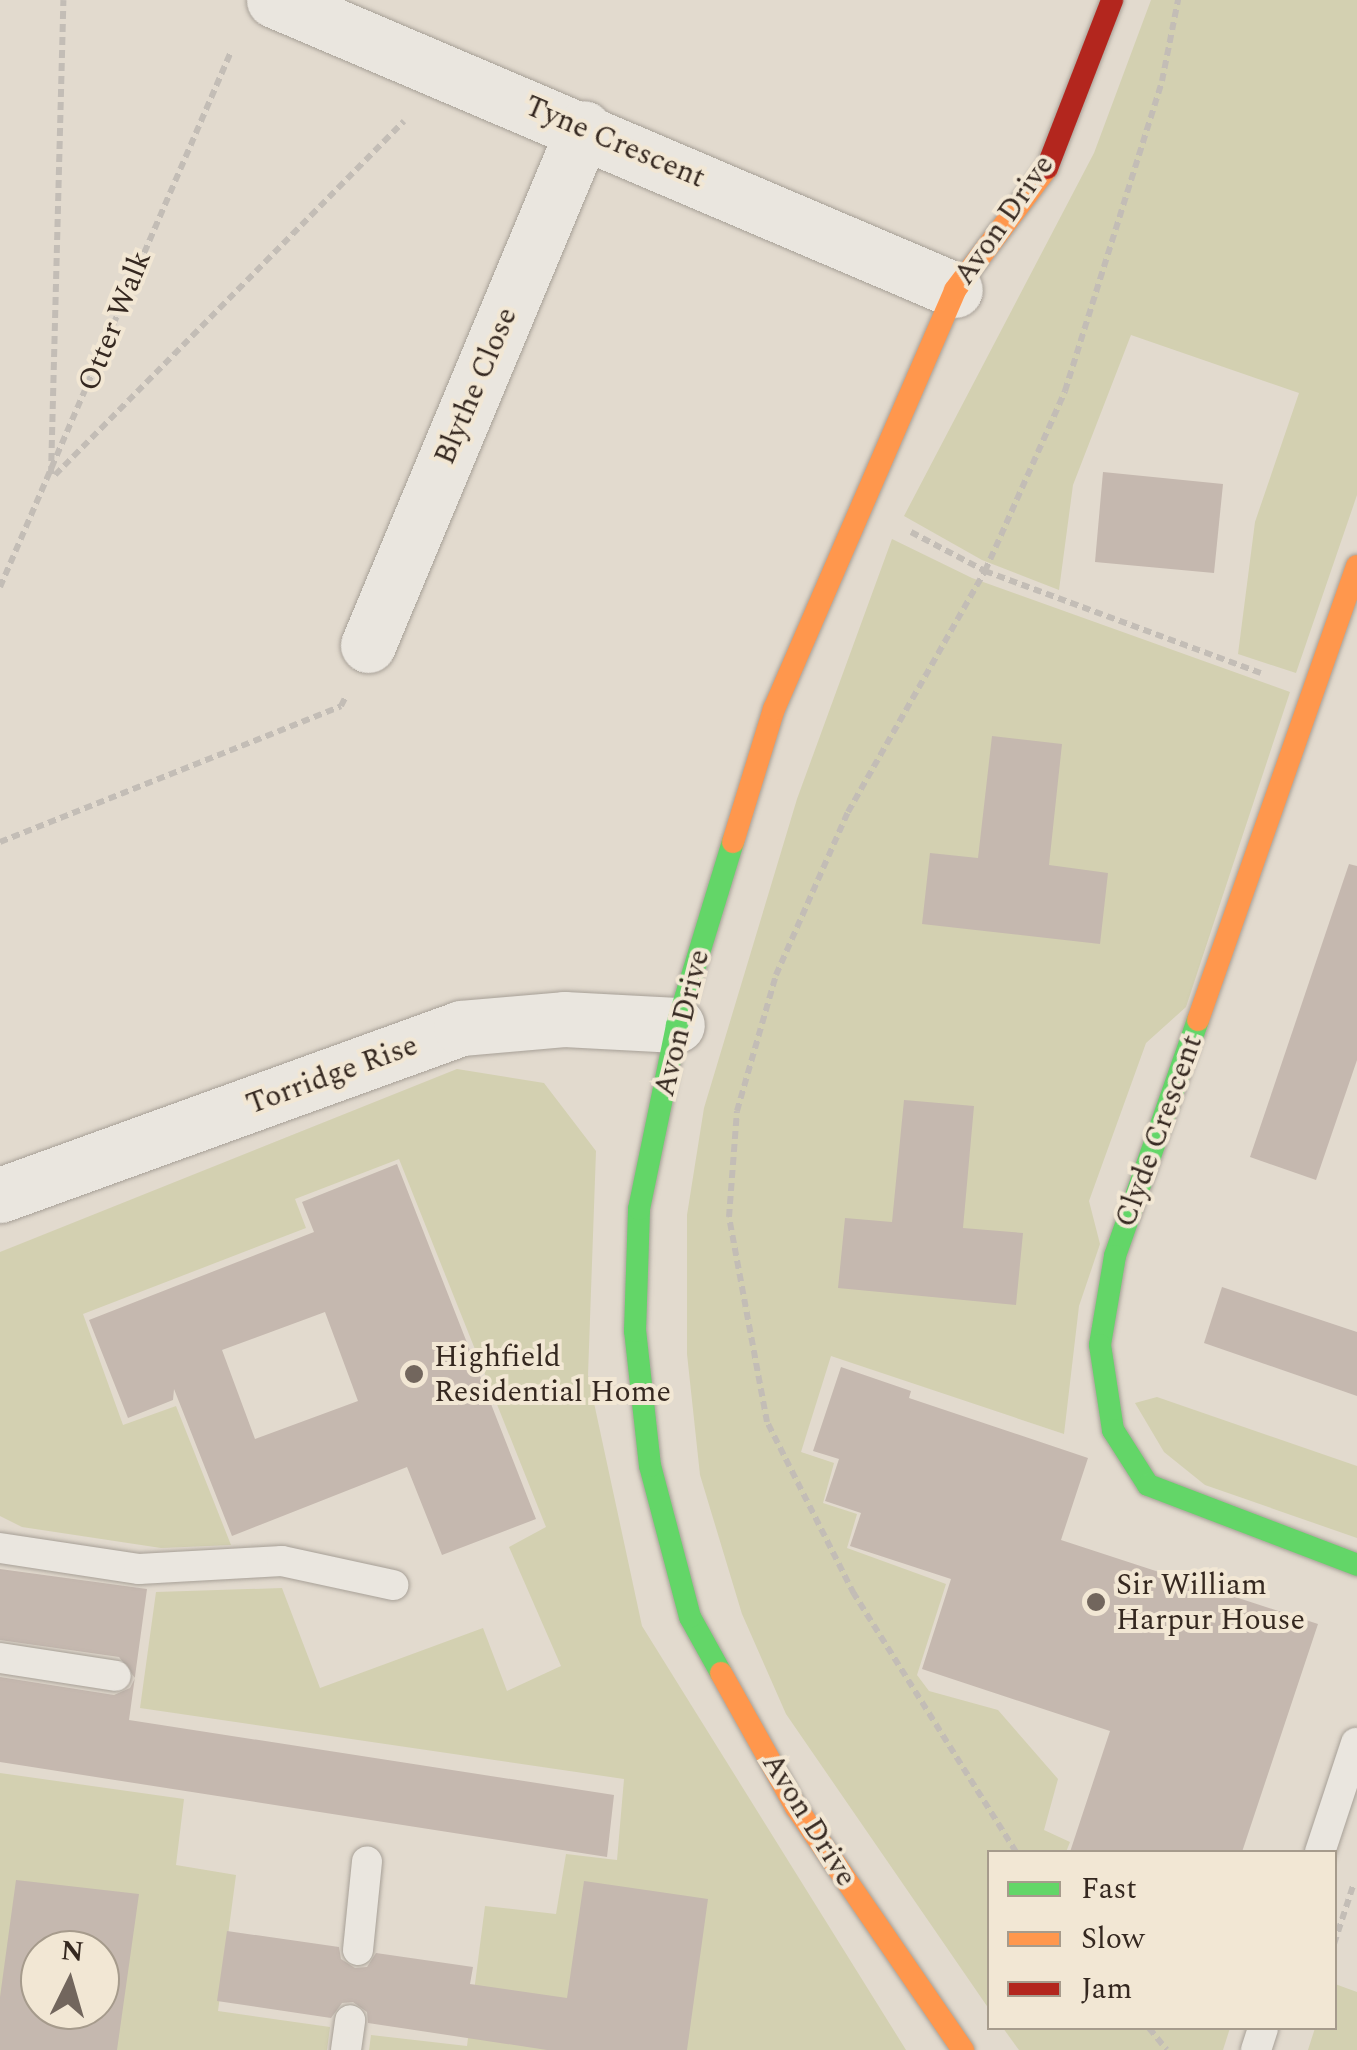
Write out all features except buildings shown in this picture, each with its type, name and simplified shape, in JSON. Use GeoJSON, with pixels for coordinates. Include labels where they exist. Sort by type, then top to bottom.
{"type":"FeatureCollection","features":[{"type":"Feature","properties":{"kind":"street","name":"Tyne Crescent"},"geometry":{"type":"LineString","coordinates":[[274,0],[584,128],[955,290]]}},
{"type":"Feature","properties":{"kind":"street","name":"Avon Drive"},"geometry":{"type":"LineString","coordinates":[[956,2048],[796,1808],[685,1598],[650,1466],[635,1331],[639,1209],[677,1025],[774,709],[955,290],[1047,167],[1112,0]]}},
{"type":"Feature","properties":{"kind":"street","name":"Blythe Close"},"geometry":{"type":"LineString","coordinates":[[368,645],[584,128]]}},
{"type":"Feature","properties":{"kind":"street","name":"Clyde Crescent"},"geometry":{"type":"LineString","coordinates":[[1357,566],[1115,1256],[1100,1345],[1112,1430],[1148,1485],[1357,1565]]}},
{"type":"Feature","properties":{"kind":"street","name":"Torridge Rise"},"geometry":{"type":"LineString","coordinates":[[0,1195],[461,1028],[564,1019],[677,1025]]}},
{"type":"Feature","properties":{"kind":"lane"},"geometry":{"type":"LineString","coordinates":[[0,1548],[139,1569],[282,1561],[393,1585]]}},
{"type":"Feature","properties":{"kind":"lane"},"geometry":{"type":"LineString","coordinates":[[0,1658],[116,1676]]}},
{"type":"Feature","properties":{"kind":"lane"},"geometry":{"type":"LineString","coordinates":[[1321,1850],[1356,1743]]}},
{"type":"Feature","properties":{"kind":"lane"},"geometry":{"type":"LineString","coordinates":[[358,1950],[367,1861]]}},
{"type":"Feature","properties":{"kind":"path"},"geometry":{"type":"LineString","coordinates":[[51,480],[62,0]]}},
{"type":"Feature","properties":{"kind":"path"},"geometry":{"type":"LineString","coordinates":[[1015,1850],[854,1594],[766,1422],[728,1217],[736,1111],[776,975],[848,812],[986,572],[1065,391],[1162,81],[1178,0]]}},
{"type":"Feature","properties":{"kind":"path","name":"Otter Walk"},"geometry":{"type":"LineString","coordinates":[[0,587],[51,480],[230,54]]}},
{"type":"Feature","properties":{"kind":"path"},"geometry":{"type":"LineString","coordinates":[[51,480],[408,116],[443,68]]}},
{"type":"Feature","properties":{"kind":"path"},"geometry":{"type":"LineString","coordinates":[[864,507],[986,572],[1313,692]]}},
{"type":"Feature","properties":{"kind":"path"},"geometry":{"type":"LineString","coordinates":[[0,842],[342,706],[368,645]]}},
{"type":"Feature","properties":{"kind":"path"},"geometry":{"type":"LineString","coordinates":[[1337,1935],[1357,1876]]}},
{"type":"Feature","properties":{"kind":"path"},"geometry":{"type":"LineString","coordinates":[[1151,2030],[1166,2050]]}},
{"type":"Feature","properties":{"kind":"shaded area"},"geometry":{"type":"Polygon","coordinates":[[[1151,0],[1357,0],[1357,495],[1296,673],[1238,654],[1255,522],[1299,393],[1131,335],[1073,485],[1059,590],[982,560],[904,516],[1094,153],[1151,0]]]}},
{"type":"Feature","properties":{"kind":"shaded area"},"geometry":{"type":"Polygon","coordinates":[[[892,539],[972,578],[1290,692],[1186,1007],[1146,1043],[1089,1201],[1100,1244],[1079,1306],[1064,1434],[831,1356],[801,1452],[834,1463],[823,1503],[857,1514],[847,1548],[946,1584],[917,1675],[929,1691],[998,1710],[1058,1779],[1044,1830],[1070,1842],[1067,1850],[987,1850],[987,2006],[786,1714],[742,1614],[700,1475],[687,1354],[687,1215],[704,1108],[797,799],[892,539]]]}},
{"type":"Feature","properties":{"kind":"shaded area"},"geometry":{"type":"Polygon","coordinates":[[[457,1069],[544,1083],[596,1151],[588,1375],[642,1626],[906,2050],[369,2050],[371,2035],[467,2046],[485,1906],[556,1914],[566,1854],[617,1860],[624,1779],[140,1708],[156,1592],[282,1588],[320,1688],[483,1628],[507,1691],[561,1666],[509,1547],[546,1527],[399,1159],[295,1199],[306,1228],[83,1314],[123,1425],[176,1406],[231,1545],[161,1548],[22,1527],[0,1516],[0,1252],[457,1069]]]}},
{"type":"Feature","properties":{"kind":"shaded area"},"geometry":{"type":"Polygon","coordinates":[[[1157,1397],[1357,1466],[1357,1538],[1205,1485],[1164,1452],[1135,1403],[1157,1397]]]}},
{"type":"Feature","properties":{"kind":"shaded area"},"geometry":{"type":"Polygon","coordinates":[[[0,1773],[184,1799],[176,1865],[236,1875],[218,2011],[330,2027],[327,2050],[0,2050],[0,1773]]]}},
{"type":"Feature","properties":{"kind":"shaded area"},"geometry":{"type":"Polygon","coordinates":[[[1337,1985],[1357,1992],[1357,2050],[1308,2050],[1314,2030],[1337,2030],[1337,1985]]]}},
{"type":"Feature","properties":{"kind":"shaded area"},"geometry":{"type":"Polygon","coordinates":[[[1004,2030],[1229,2030],[1223,2050],[1019,2050],[1004,2030]]]}},
{"type":"Feature","properties":{"kind":"traffic: fast"},"geometry":{"type":"LineString","coordinates":[[721,1673],[690,1617],[650,1466],[635,1331],[639,1209],[677,1025],[733,842]]}},
{"type":"Feature","properties":{"kind":"traffic: fast"},"geometry":{"type":"LineString","coordinates":[[1198,1020],[1115,1256],[1100,1345],[1113,1430],[1148,1485],[1357,1565]]}},
{"type":"Feature","properties":{"kind":"traffic: slow"},"geometry":{"type":"LineString","coordinates":[[733,842],[774,709],[955,290],[1047,168]]}},
{"type":"Feature","properties":{"kind":"traffic: slow"},"geometry":{"type":"LineString","coordinates":[[1198,1020],[1357,566]]}},
{"type":"Feature","properties":{"kind":"traffic: slow"},"geometry":{"type":"LineString","coordinates":[[721,1673],[796,1807],[963,2050]]}},
{"type":"Feature","properties":{"kind":"traffic: jam"},"geometry":{"type":"LineString","coordinates":[[1047,168],[1112,0]]}},
{"type":"Feature","properties":{"kind":"place","name":"Highfield Residential Home"},"geometry":{"type":"Point","coordinates":[414,1374]}},
{"type":"Feature","properties":{"kind":"place","name":"Sir William Harpur House"},"geometry":{"type":"Point","coordinates":[1096,1602]}}]}
